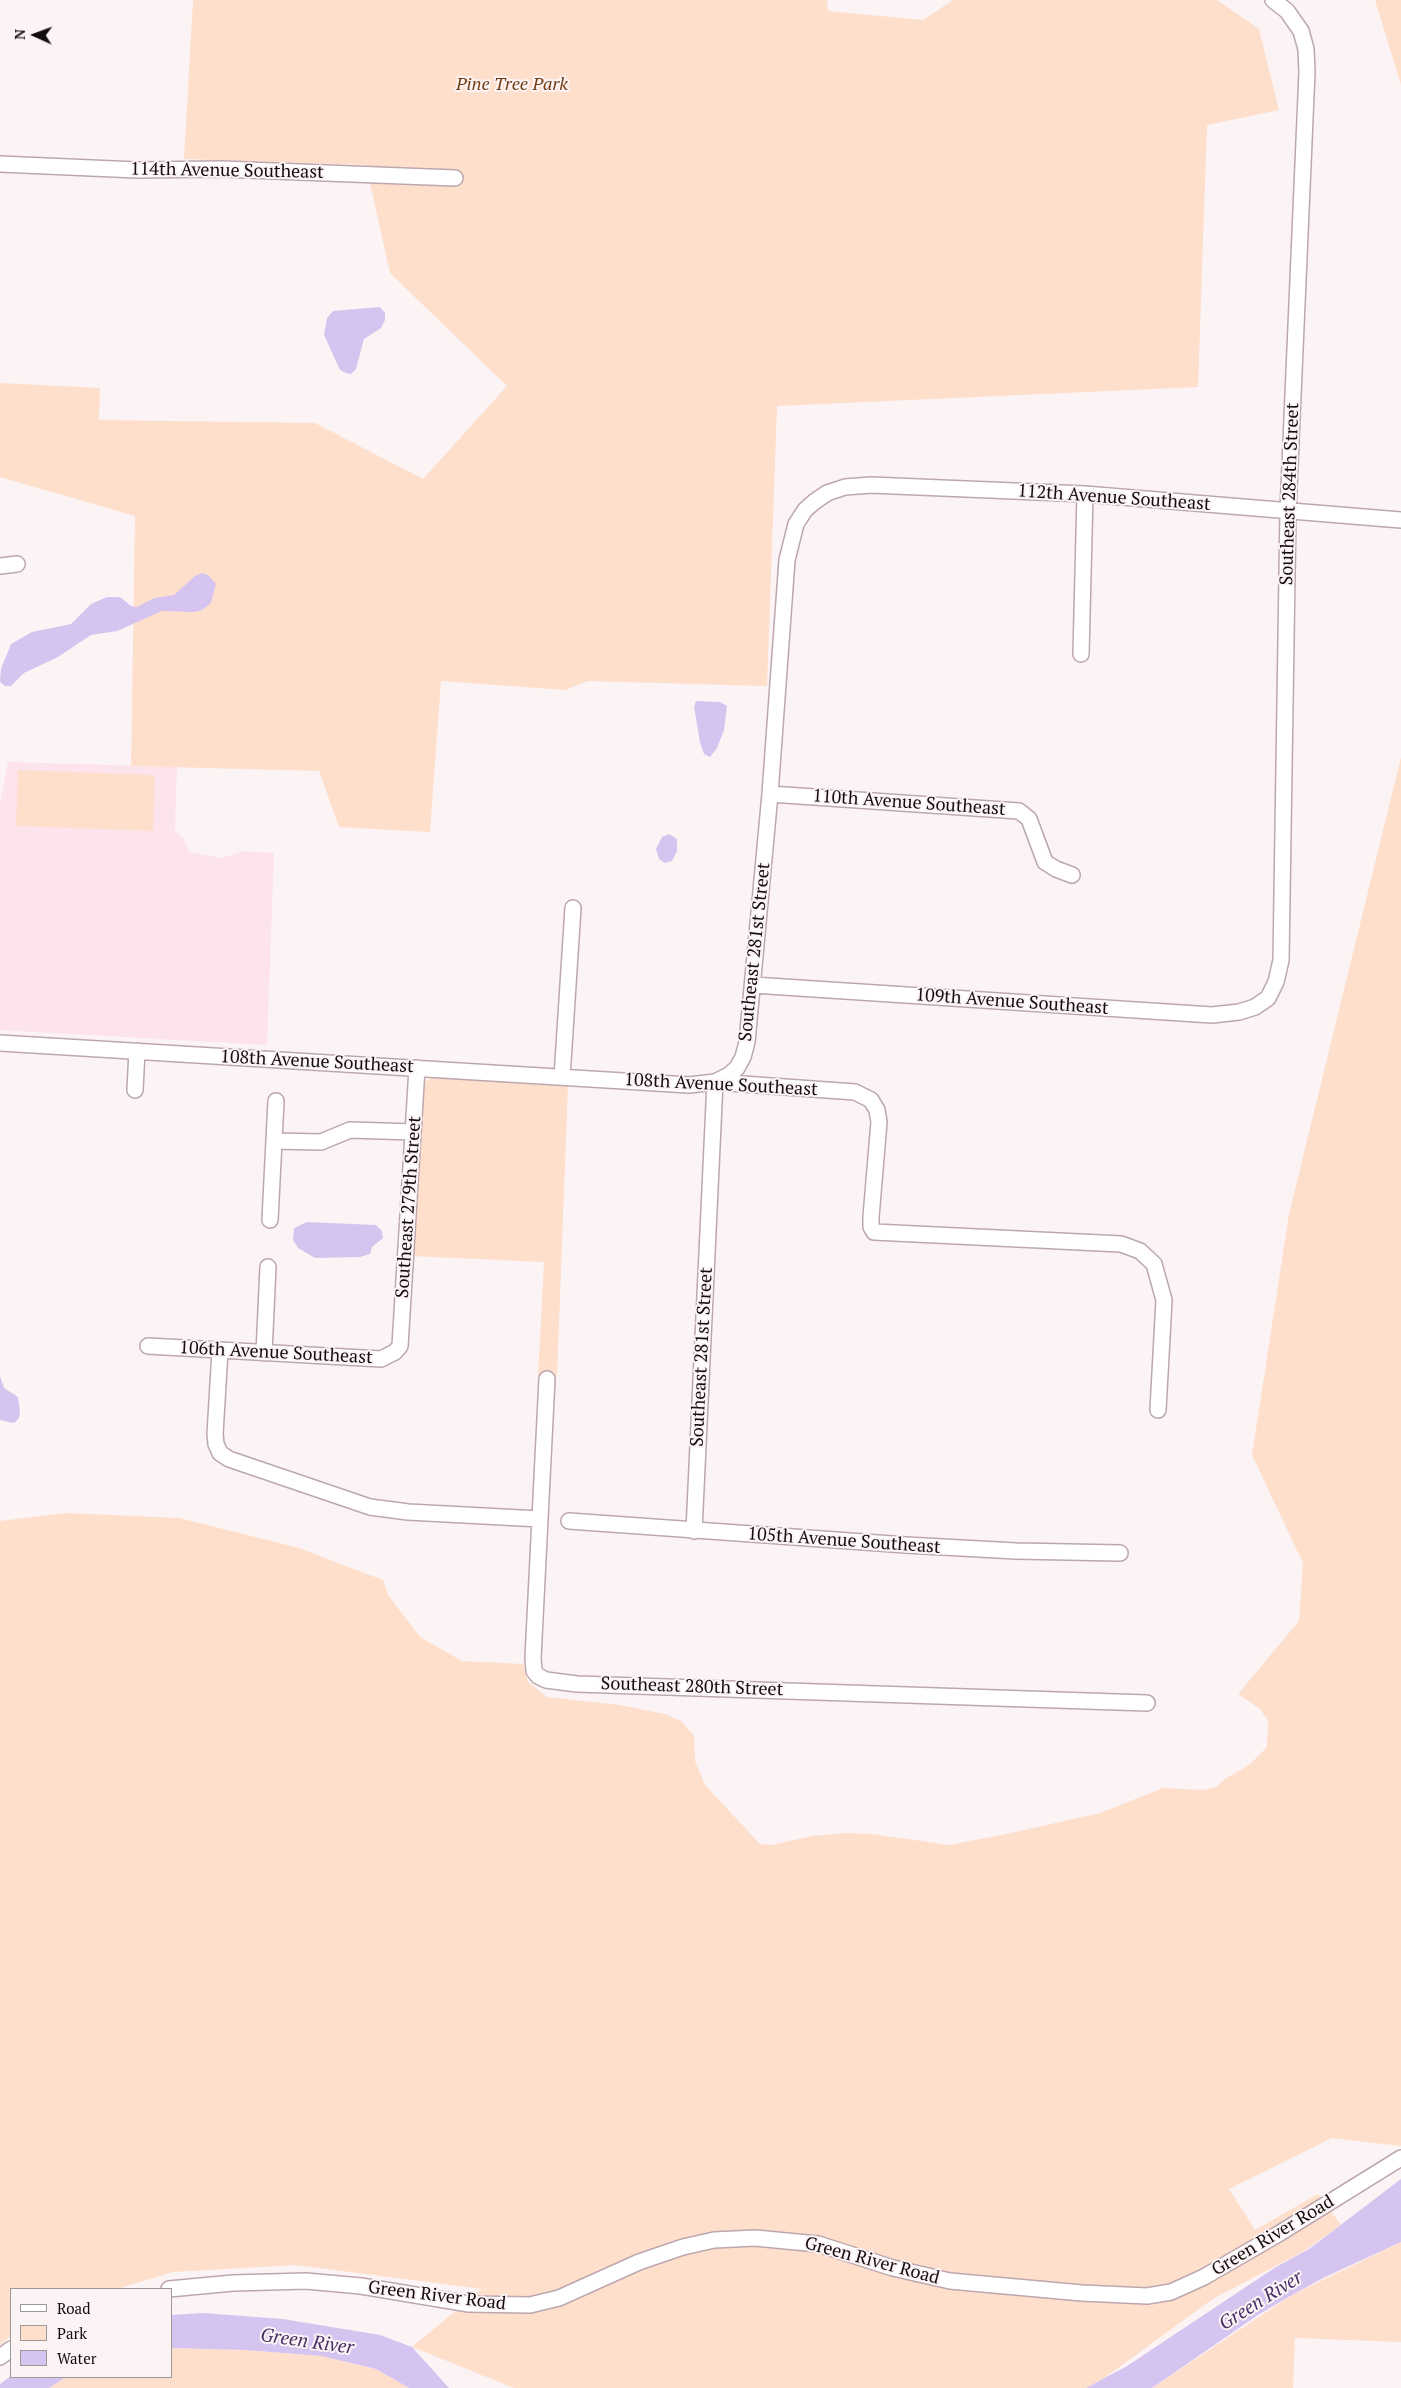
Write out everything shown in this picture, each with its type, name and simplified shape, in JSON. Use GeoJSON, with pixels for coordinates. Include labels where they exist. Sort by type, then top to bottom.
{"type":"FeatureCollection","features":[{"type":"Feature","properties":{"kind":"street","name":"Southeast 284th Street"},"geometry":{"type":"LineString","coordinates":[[1268,998],[1276,982],[1281,960],[1288,511],[1307,72],[1306,49],[1301,32],[1288,11],[1273,0]]}},
{"type":"Feature","properties":{"kind":"street","name":"114th Avenue Southeast"},"geometry":{"type":"LineString","coordinates":[[0,164],[137,170],[232,169],[455,178]]}},
{"type":"Feature","properties":{"kind":"street","name":"112th Avenue Southeast"},"geometry":{"type":"LineString","coordinates":[[827,493],[845,487],[871,485],[1085,494],[1401,520]]}},
{"type":"Feature","properties":{"kind":"street","name":"Southeast 281st Street"},"geometry":{"type":"LineString","coordinates":[[694,1531],[715,1082],[729,1076],[743,1057],[747,1042],[770,794],[787,560],[796,524],[805,510],[827,493]]}},
{"type":"Feature","properties":{"kind":"street"},"geometry":{"type":"LineString","coordinates":[[1081,654],[1085,494]]}},
{"type":"Feature","properties":{"kind":"street"},"geometry":{"type":"LineString","coordinates":[[0,566],[17,564]]}},
{"type":"Feature","properties":{"kind":"street","name":"110th Avenue Southeast"},"geometry":{"type":"LineString","coordinates":[[770,794],[1019,811],[1029,819],[1046,862],[1056,869],[1072,875]]}},
{"type":"Feature","properties":{"kind":"street"},"geometry":{"type":"LineString","coordinates":[[562,1077],[574,908]]}},
{"type":"Feature","properties":{"kind":"street","name":"109th Avenue Southeast"},"geometry":{"type":"LineString","coordinates":[[753,985],[1212,1015],[1239,1012],[1255,1007],[1268,998]]}},
{"type":"Feature","properties":{"kind":"street","name":"108th Avenue Southeast"},"geometry":{"type":"LineString","coordinates":[[0,1043],[689,1085],[715,1082],[855,1092],[871,1100],[877,1110],[879,1122],[871,1217],[874,1232],[1121,1244],[1140,1251],[1154,1264],[1164,1300],[1158,1410]]}},
{"type":"Feature","properties":{"kind":"street"},"geometry":{"type":"LineString","coordinates":[[135,1090],[137,1051]]}},
{"type":"Feature","properties":{"kind":"street","name":"Southeast 279th Street"},"geometry":{"type":"LineString","coordinates":[[400,1346],[417,1068]]}},
{"type":"Feature","properties":{"kind":"street"},"geometry":{"type":"LineString","coordinates":[[270,1220],[276,1101]]}},
{"type":"Feature","properties":{"kind":"street"},"geometry":{"type":"LineString","coordinates":[[274,1141],[321,1142],[350,1130],[413,1132]]}},
{"type":"Feature","properties":{"kind":"street"},"geometry":{"type":"LineString","coordinates":[[264,1353],[268,1267]]}},
{"type":"Feature","properties":{"kind":"street","name":"106th Avenue Southeast"},"geometry":{"type":"LineString","coordinates":[[148,1346],[381,1359],[389,1356],[400,1346]]}},
{"type":"Feature","properties":{"kind":"street"},"geometry":{"type":"LineString","coordinates":[[220,1351],[215,1434],[216,1444],[220,1453],[229,1459],[370,1507],[408,1512],[540,1520]]}},
{"type":"Feature","properties":{"kind":"street","name":"Southeast 280th Street"},"geometry":{"type":"LineString","coordinates":[[547,1379],[534,1658],[534,1671],[546,1680],[577,1684],[1147,1703]]}},
{"type":"Feature","properties":{"kind":"street","name":"105th Avenue Southeast"},"geometry":{"type":"LineString","coordinates":[[569,1521],[694,1531],[1006,1550],[1120,1553]]}},
{"type":"Feature","properties":{"kind":"street","name":"Green River Road"},"geometry":{"type":"LineString","coordinates":[[172,2289],[233,2283],[315,2281],[361,2286],[470,2304],[530,2305],[565,2296],[639,2262],[676,2250],[714,2240],[755,2238],[818,2244],[893,2268],[950,2281],[1082,2293],[1146,2296],[1171,2292],[1204,2277],[1280,2233],[1401,2158]]}},
{"type":"Feature","properties":{"kind":"shaded area"},"geometry":{"type":"Polygon","coordinates":[[[8,762],[177,767],[175,831],[183,837],[189,852],[221,858],[244,851],[274,853],[267,1045],[0,1030],[0,803],[8,762]]]}},
{"type":"Feature","properties":{"kind":"green space","name":"Pine Tree Park"},"geometry":{"type":"Polygon","coordinates":[[[193,0],[827,0],[828,11],[923,20],[953,0],[1217,0],[1259,29],[1279,110],[1207,125],[1198,387],[777,406],[767,686],[588,681],[565,690],[441,681],[430,832],[339,827],[319,771],[131,766],[135,516],[0,477],[0,383],[100,388],[99,420],[315,423],[423,479],[507,386],[390,273],[366,165],[184,159],[193,0]]]}},
{"type":"Feature","properties":{"kind":"green space"},"geometry":{"type":"Polygon","coordinates":[[[1375,0],[1401,0],[1401,85],[1375,0]]]}},
{"type":"Feature","properties":{"kind":"green space"},"geometry":{"type":"Polygon","coordinates":[[[1401,757],[1401,2146],[1332,2138],[1229,2189],[1255,2230],[1318,2194],[1341,2225],[1301,2253],[1214,2298],[1100,2381],[1086,2388],[514,2388],[412,2347],[482,2289],[296,2265],[173,2272],[120,2288],[10,2288],[10,2337],[0,2344],[0,1521],[65,1513],[179,1518],[299,1548],[383,1580],[388,1595],[420,1637],[462,1661],[523,1664],[528,1682],[547,1697],[619,1705],[665,1714],[681,1721],[694,1736],[695,1761],[705,1785],[760,1844],[772,1845],[812,1836],[848,1833],[872,1834],[949,1845],[1100,1813],[1163,1788],[1203,1790],[1216,1787],[1225,1779],[1249,1765],[1267,1747],[1268,1720],[1260,1709],[1238,1694],[1299,1621],[1303,1563],[1252,1455],[1289,1214],[1401,757]]]}},
{"type":"Feature","properties":{"kind":"green space"},"geometry":{"type":"Polygon","coordinates":[[[18,770],[155,775],[153,831],[16,826],[18,770]]]}},
{"type":"Feature","properties":{"kind":"green space"},"geometry":{"type":"Polygon","coordinates":[[[431,1078],[568,1085],[557,1376],[538,1376],[544,1262],[411,1256],[423,1083],[431,1078]]]}},
{"type":"Feature","properties":{"kind":"green space"},"geometry":{"type":"Polygon","coordinates":[[[1401,2242],[1401,2342],[1295,2338],[1293,2388],[1152,2388],[1292,2295],[1401,2242]]]}},
{"type":"Feature","properties":{"kind":"green space"},"geometry":{"type":"Polygon","coordinates":[[[172,2348],[245,2350],[321,2356],[376,2369],[409,2388],[49,2388],[64,2378],[172,2378],[172,2348]]]}},
{"type":"Feature","properties":{"kind":"water"},"geometry":{"type":"Polygon","coordinates":[[[380,307],[385,313],[385,320],[381,328],[364,339],[356,369],[351,374],[340,370],[324,335],[327,318],[333,311],[380,307]]]}},
{"type":"Feature","properties":{"kind":"water"},"geometry":{"type":"Polygon","coordinates":[[[202,573],[208,575],[216,584],[211,603],[202,610],[195,612],[162,611],[117,631],[91,635],[58,657],[24,673],[11,686],[5,686],[0,682],[1,669],[11,644],[32,632],[71,624],[91,604],[107,597],[120,597],[131,606],[137,607],[154,598],[174,595],[195,576],[202,573]]]}},
{"type":"Feature","properties":{"kind":"water"},"geometry":{"type":"Polygon","coordinates":[[[696,701],[720,702],[727,706],[724,730],[717,748],[710,757],[704,754],[700,742],[694,707],[696,701]]]}},
{"type":"Feature","properties":{"kind":"water"},"geometry":{"type":"Polygon","coordinates":[[[669,834],[677,839],[677,851],[672,861],[665,863],[659,859],[656,849],[662,837],[669,834]]]}},
{"type":"Feature","properties":{"kind":"water"},"geometry":{"type":"Polygon","coordinates":[[[307,1222],[376,1225],[382,1231],[383,1238],[372,1247],[370,1254],[360,1257],[315,1258],[298,1248],[293,1240],[294,1228],[307,1222]]]}},
{"type":"Feature","properties":{"kind":"water"},"geometry":{"type":"Polygon","coordinates":[[[0,1376],[4,1388],[18,1397],[19,1418],[14,1423],[0,1420],[0,1376]]]}},
{"type":"Feature","properties":{"kind":"water","name":"Green River"},"geometry":{"type":"Polygon","coordinates":[[[1401,2179],[1401,2242],[1325,2277],[1292,2295],[1258,2315],[1152,2388],[1086,2388],[1127,2366],[1276,2267],[1309,2249],[1401,2179]]]}},
{"type":"Feature","properties":{"kind":"water","name":"Green River"},"geometry":{"type":"Polygon","coordinates":[[[203,2313],[283,2319],[380,2335],[412,2347],[449,2388],[409,2388],[376,2369],[321,2356],[245,2350],[172,2348],[172,2315],[203,2313]]]}},
{"type":"Feature","properties":{"kind":"water"},"geometry":{"type":"Polygon","coordinates":[[[10,2377],[64,2378],[49,2388],[0,2388],[0,2384],[10,2377]]]}}]}
